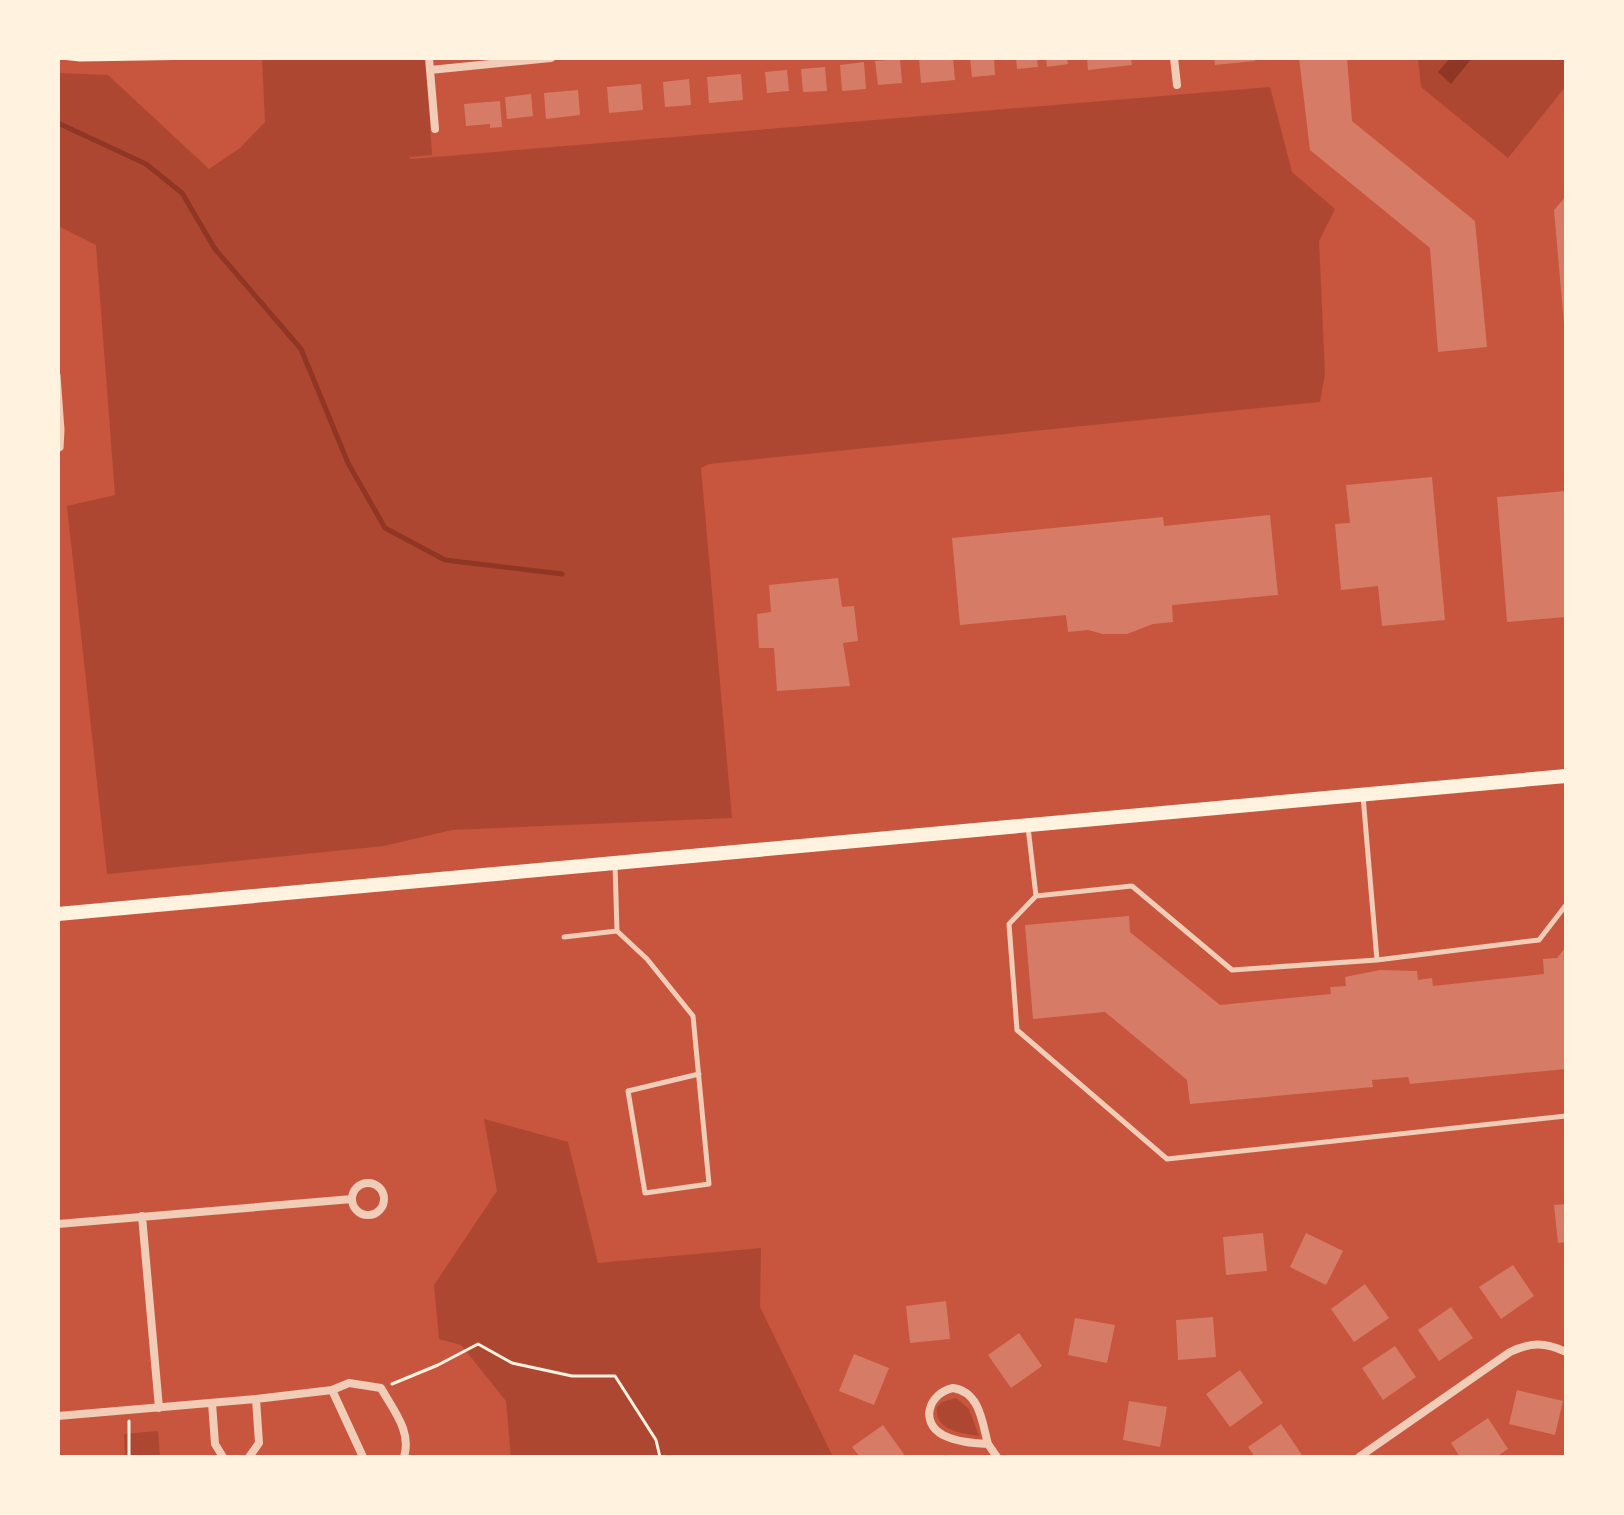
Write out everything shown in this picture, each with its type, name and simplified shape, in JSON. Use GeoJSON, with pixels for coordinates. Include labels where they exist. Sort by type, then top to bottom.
{"type":"FeatureCollection","features":[{"type":"Feature","properties":{"kind":"main road"},"geometry":{"type":"LineString","coordinates":[[58,914],[1566,776]]}},
{"type":"Feature","properties":{"kind":"street"},"geometry":{"type":"LineString","coordinates":[[429,58],[435,129]]}},
{"type":"Feature","properties":{"kind":"street"},"geometry":{"type":"LineString","coordinates":[[430,70],[551,58]]}},
{"type":"Feature","properties":{"kind":"street"},"geometry":{"type":"LineString","coordinates":[[1174,58],[1177,85]]}},
{"type":"Feature","properties":{"kind":"street"},"geometry":{"type":"LineString","coordinates":[[366,1182],[378,1186],[385,1197],[381,1209],[369,1215],[357,1211],[352,1199],[357,1186],[366,1182]]}},
{"type":"Feature","properties":{"kind":"street"},"geometry":{"type":"LineString","coordinates":[[58,1224],[352,1199]]}},
{"type":"Feature","properties":{"kind":"street"},"geometry":{"type":"LineString","coordinates":[[142,1216],[159,1408]]}},
{"type":"Feature","properties":{"kind":"street"},"geometry":{"type":"LineString","coordinates":[[1359,1457],[1510,1352],[1528,1343],[1548,1345],[1566,1352]]}},
{"type":"Feature","properties":{"kind":"street"},"geometry":{"type":"LineString","coordinates":[[58,1416],[256,1399],[332,1390],[349,1383],[381,1388],[405,1430],[404,1457]]}},
{"type":"Feature","properties":{"kind":"street"},"geometry":{"type":"LineString","coordinates":[[988,1444],[958,1440],[936,1430],[929,1415],[933,1399],[945,1389],[968,1393],[977,1406],[988,1444],[997,1457]]}},
{"type":"Feature","properties":{"kind":"street"},"geometry":{"type":"LineString","coordinates":[[332,1390],[363,1457]]}},
{"type":"Feature","properties":{"kind":"street"},"geometry":{"type":"LineString","coordinates":[[249,1457],[259,1443],[256,1399]]}},
{"type":"Feature","properties":{"kind":"street"},"geometry":{"type":"LineString","coordinates":[[212,1403],[215,1444],[223,1457]]}},
{"type":"Feature","properties":{"kind":"lane"},"geometry":{"type":"LineString","coordinates":[[58,375],[62,430],[61,448],[58,450]]}},
{"type":"Feature","properties":{"kind":"lane"},"geometry":{"type":"LineString","coordinates":[[1363,795],[1377,960]]}},
{"type":"Feature","properties":{"kind":"lane"},"geometry":{"type":"LineString","coordinates":[[1027,826],[1036,896]]}},
{"type":"Feature","properties":{"kind":"lane"},"geometry":{"type":"LineString","coordinates":[[615,863],[617,931],[647,959],[693,1016],[699,1074],[709,1184],[645,1193],[628,1091],[699,1074]]}},
{"type":"Feature","properties":{"kind":"lane"},"geometry":{"type":"LineString","coordinates":[[1566,905],[1539,940],[1377,960],[1232,970],[1132,886],[1036,896],[1009,924],[1017,1030],[1167,1159],[1566,1116]]}},
{"type":"Feature","properties":{"kind":"lane"},"geometry":{"type":"LineString","coordinates":[[564,937],[617,931]]}},
{"type":"Feature","properties":{"kind":"path"},"geometry":{"type":"LineString","coordinates":[[61,58],[206,58]]}},
{"type":"Feature","properties":{"kind":"path"},"geometry":{"type":"LineString","coordinates":[[381,1388],[438,1365],[478,1344],[512,1363],[572,1376],[615,1376],[656,1440],[660,1457]]}},
{"type":"Feature","properties":{"kind":"path"},"geometry":{"type":"LineString","coordinates":[[129,1410],[129,1457]]}},
{"type":"Feature","properties":{"kind":"shaded area"},"geometry":{"type":"Polygon","coordinates":[[[262,58],[426,58],[432,155],[409,157],[411,159],[1270,87],[1292,172],[1335,209],[1319,241],[1325,374],[1320,402],[709,464],[701,468],[732,818],[452,830],[384,846],[107,874],[67,506],[115,495],[96,245],[58,226],[58,73],[108,75],[209,169],[240,148],[265,122],[262,58]]]}},
{"type":"Feature","properties":{"kind":"shaded area"},"geometry":{"type":"Polygon","coordinates":[[[1418,58],[1566,58],[1566,86],[1508,158],[1421,87],[1418,58]]]}},
{"type":"Feature","properties":{"kind":"shaded area"},"geometry":{"type":"Polygon","coordinates":[[[1450,58],[1472,58],[1451,84],[1438,72],[1450,58]]]}},
{"type":"Feature","properties":{"kind":"shaded area"},"geometry":{"type":"Polygon","coordinates":[[[484,1119],[568,1142],[598,1263],[761,1248],[760,1307],[833,1457],[511,1457],[506,1401],[461,1345],[439,1339],[434,1285],[497,1191],[484,1119]]]}},
{"type":"Feature","properties":{"kind":"shaded area"},"geometry":{"type":"Polygon","coordinates":[[[956,1398],[969,1409],[979,1436],[950,1429],[940,1421],[937,1407],[956,1398]]]}},
{"type":"Feature","properties":{"kind":"shaded area"},"geometry":{"type":"Polygon","coordinates":[[[158,1431],[160,1457],[125,1457],[124,1434],[158,1431]]]}},
{"type":"Feature","properties":{"kind":"building"},"geometry":{"type":"Polygon","coordinates":[[[919,58],[953,58],[955,80],[921,83],[919,58]]]}},
{"type":"Feature","properties":{"kind":"building"},"geometry":{"type":"Polygon","coordinates":[[[970,58],[994,58],[995,75],[972,77],[970,58]]]}},
{"type":"Feature","properties":{"kind":"building"},"geometry":{"type":"Polygon","coordinates":[[[1016,58],[1037,58],[1038,67],[1017,69],[1016,58]]]}},
{"type":"Feature","properties":{"kind":"building"},"geometry":{"type":"Polygon","coordinates":[[[1046,58],[1067,58],[1068,64],[1047,67],[1046,58]]]}},
{"type":"Feature","properties":{"kind":"building"},"geometry":{"type":"Polygon","coordinates":[[[1087,58],[1131,58],[1132,65],[1088,70],[1087,58]]]}},
{"type":"Feature","properties":{"kind":"building"},"geometry":{"type":"Polygon","coordinates":[[[1214,58],[1255,58],[1255,61],[1215,65],[1214,58]]]}},
{"type":"Feature","properties":{"kind":"building"},"geometry":{"type":"Polygon","coordinates":[[[1299,58],[1347,58],[1352,121],[1475,221],[1487,347],[1438,352],[1430,248],[1310,150],[1299,58]]]}},
{"type":"Feature","properties":{"kind":"building"},"geometry":{"type":"Polygon","coordinates":[[[900,59],[902,83],[878,85],[875,61],[900,59]]]}},
{"type":"Feature","properties":{"kind":"building"},"geometry":{"type":"Polygon","coordinates":[[[864,62],[866,89],[842,91],[840,65],[864,62]]]}},
{"type":"Feature","properties":{"kind":"building"},"geometry":{"type":"Polygon","coordinates":[[[825,67],[827,91],[803,92],[801,69],[825,67]]]}},
{"type":"Feature","properties":{"kind":"building"},"geometry":{"type":"Polygon","coordinates":[[[787,70],[789,91],[767,93],[765,72],[787,70]]]}},
{"type":"Feature","properties":{"kind":"building"},"geometry":{"type":"Polygon","coordinates":[[[741,74],[743,100],[709,103],[707,77],[741,74]]]}},
{"type":"Feature","properties":{"kind":"building"},"geometry":{"type":"Polygon","coordinates":[[[689,79],[691,105],[665,107],[663,82],[689,79]]]}},
{"type":"Feature","properties":{"kind":"building"},"geometry":{"type":"Polygon","coordinates":[[[641,84],[643,110],[609,113],[607,87],[641,84]]]}},
{"type":"Feature","properties":{"kind":"building"},"geometry":{"type":"Polygon","coordinates":[[[578,90],[580,115],[546,119],[544,93],[578,90]]]}},
{"type":"Feature","properties":{"kind":"building"},"geometry":{"type":"Polygon","coordinates":[[[531,94],[533,116],[507,119],[505,97],[531,94]]]}},
{"type":"Feature","properties":{"kind":"building"},"geometry":{"type":"Polygon","coordinates":[[[500,101],[502,127],[490,128],[490,124],[466,126],[464,104],[500,101]]]}},
{"type":"Feature","properties":{"kind":"building"},"geometry":{"type":"Polygon","coordinates":[[[1566,196],[1566,324],[1564,324],[1554,210],[1566,196]]]}},
{"type":"Feature","properties":{"kind":"building"},"geometry":{"type":"Polygon","coordinates":[[[1432,477],[1445,620],[1382,626],[1378,586],[1341,590],[1335,524],[1350,523],[1346,485],[1432,477]]]}},
{"type":"Feature","properties":{"kind":"building"},"geometry":{"type":"Polygon","coordinates":[[[1566,491],[1566,617],[1507,622],[1497,497],[1566,491]]]}},
{"type":"Feature","properties":{"kind":"building"},"geometry":{"type":"Polygon","coordinates":[[[1270,515],[1278,595],[1172,605],[1173,622],[1153,624],[1127,634],[1103,634],[1088,630],[1068,632],[1066,615],[960,625],[952,538],[1163,517],[1164,526],[1270,515]]]}},
{"type":"Feature","properties":{"kind":"building"},"geometry":{"type":"Polygon","coordinates":[[[838,578],[842,607],[854,606],[858,641],[843,643],[850,686],[777,691],[774,648],[759,648],[757,614],[771,612],[769,585],[838,578]]]}},
{"type":"Feature","properties":{"kind":"building"},"geometry":{"type":"Polygon","coordinates":[[[1129,916],[1130,932],[1220,1005],[1331,994],[1330,987],[1346,986],[1345,977],[1380,970],[1417,971],[1418,980],[1432,978],[1433,986],[1544,974],[1543,959],[1557,958],[1566,947],[1566,1069],[1410,1084],[1408,1077],[1372,1080],[1373,1087],[1190,1104],[1187,1080],[1105,1012],[1033,1019],[1025,925],[1129,916]]]}},
{"type":"Feature","properties":{"kind":"building"},"geometry":{"type":"Polygon","coordinates":[[[1566,1204],[1566,1242],[1558,1243],[1554,1205],[1566,1204]]]}},
{"type":"Feature","properties":{"kind":"building"},"geometry":{"type":"Polygon","coordinates":[[[1263,1233],[1267,1271],[1226,1275],[1223,1237],[1263,1233]]]}},
{"type":"Feature","properties":{"kind":"building"},"geometry":{"type":"Polygon","coordinates":[[[1306,1233],[1343,1251],[1326,1285],[1290,1267],[1306,1233]]]}},
{"type":"Feature","properties":{"kind":"building"},"geometry":{"type":"Polygon","coordinates":[[[1513,1265],[1534,1296],[1501,1319],[1479,1287],[1513,1265]]]}},
{"type":"Feature","properties":{"kind":"building"},"geometry":{"type":"Polygon","coordinates":[[[1365,1284],[1389,1318],[1354,1342],[1331,1309],[1365,1284]]]}},
{"type":"Feature","properties":{"kind":"building"},"geometry":{"type":"Polygon","coordinates":[[[946,1301],[950,1339],[910,1343],[906,1306],[946,1301]]]}},
{"type":"Feature","properties":{"kind":"building"},"geometry":{"type":"Polygon","coordinates":[[[1451,1307],[1473,1338],[1439,1361],[1418,1330],[1451,1307]]]}},
{"type":"Feature","properties":{"kind":"building"},"geometry":{"type":"Polygon","coordinates":[[[1213,1317],[1216,1357],[1178,1360],[1176,1320],[1213,1317]]]}},
{"type":"Feature","properties":{"kind":"building"},"geometry":{"type":"Polygon","coordinates":[[[1075,1318],[1115,1325],[1107,1363],[1068,1355],[1075,1318]]]}},
{"type":"Feature","properties":{"kind":"building"},"geometry":{"type":"Polygon","coordinates":[[[1019,1333],[1042,1366],[1011,1388],[988,1355],[1019,1333]]]}},
{"type":"Feature","properties":{"kind":"building"},"geometry":{"type":"Polygon","coordinates":[[[1395,1346],[1416,1377],[1383,1400],[1362,1368],[1395,1346]]]}},
{"type":"Feature","properties":{"kind":"building"},"geometry":{"type":"Polygon","coordinates":[[[854,1354],[889,1368],[874,1405],[839,1391],[854,1354]]]}},
{"type":"Feature","properties":{"kind":"building"},"geometry":{"type":"Polygon","coordinates":[[[1240,1370],[1263,1403],[1230,1427],[1206,1394],[1240,1370]]]}},
{"type":"Feature","properties":{"kind":"building"},"geometry":{"type":"Polygon","coordinates":[[[1517,1390],[1563,1401],[1555,1435],[1509,1424],[1517,1390]]]}},
{"type":"Feature","properties":{"kind":"building"},"geometry":{"type":"Polygon","coordinates":[[[1129,1401],[1167,1407],[1160,1447],[1123,1440],[1129,1401]]]}},
{"type":"Feature","properties":{"kind":"building"},"geometry":{"type":"Polygon","coordinates":[[[1488,1418],[1508,1449],[1496,1457],[1460,1457],[1451,1443],[1488,1418]]]}},
{"type":"Feature","properties":{"kind":"building"},"geometry":{"type":"Polygon","coordinates":[[[1281,1424],[1302,1455],[1255,1457],[1248,1447],[1281,1424]]]}},
{"type":"Feature","properties":{"kind":"building"},"geometry":{"type":"Polygon","coordinates":[[[883,1425],[906,1457],[860,1457],[852,1447],[883,1425]]]}},
{"type":"Feature","properties":{"kind":"waterway"},"geometry":{"type":"LineString","coordinates":[[58,123],[146,164],[182,193],[215,249],[301,349],[348,463],[385,528],[445,560],[562,574]]}}]}
